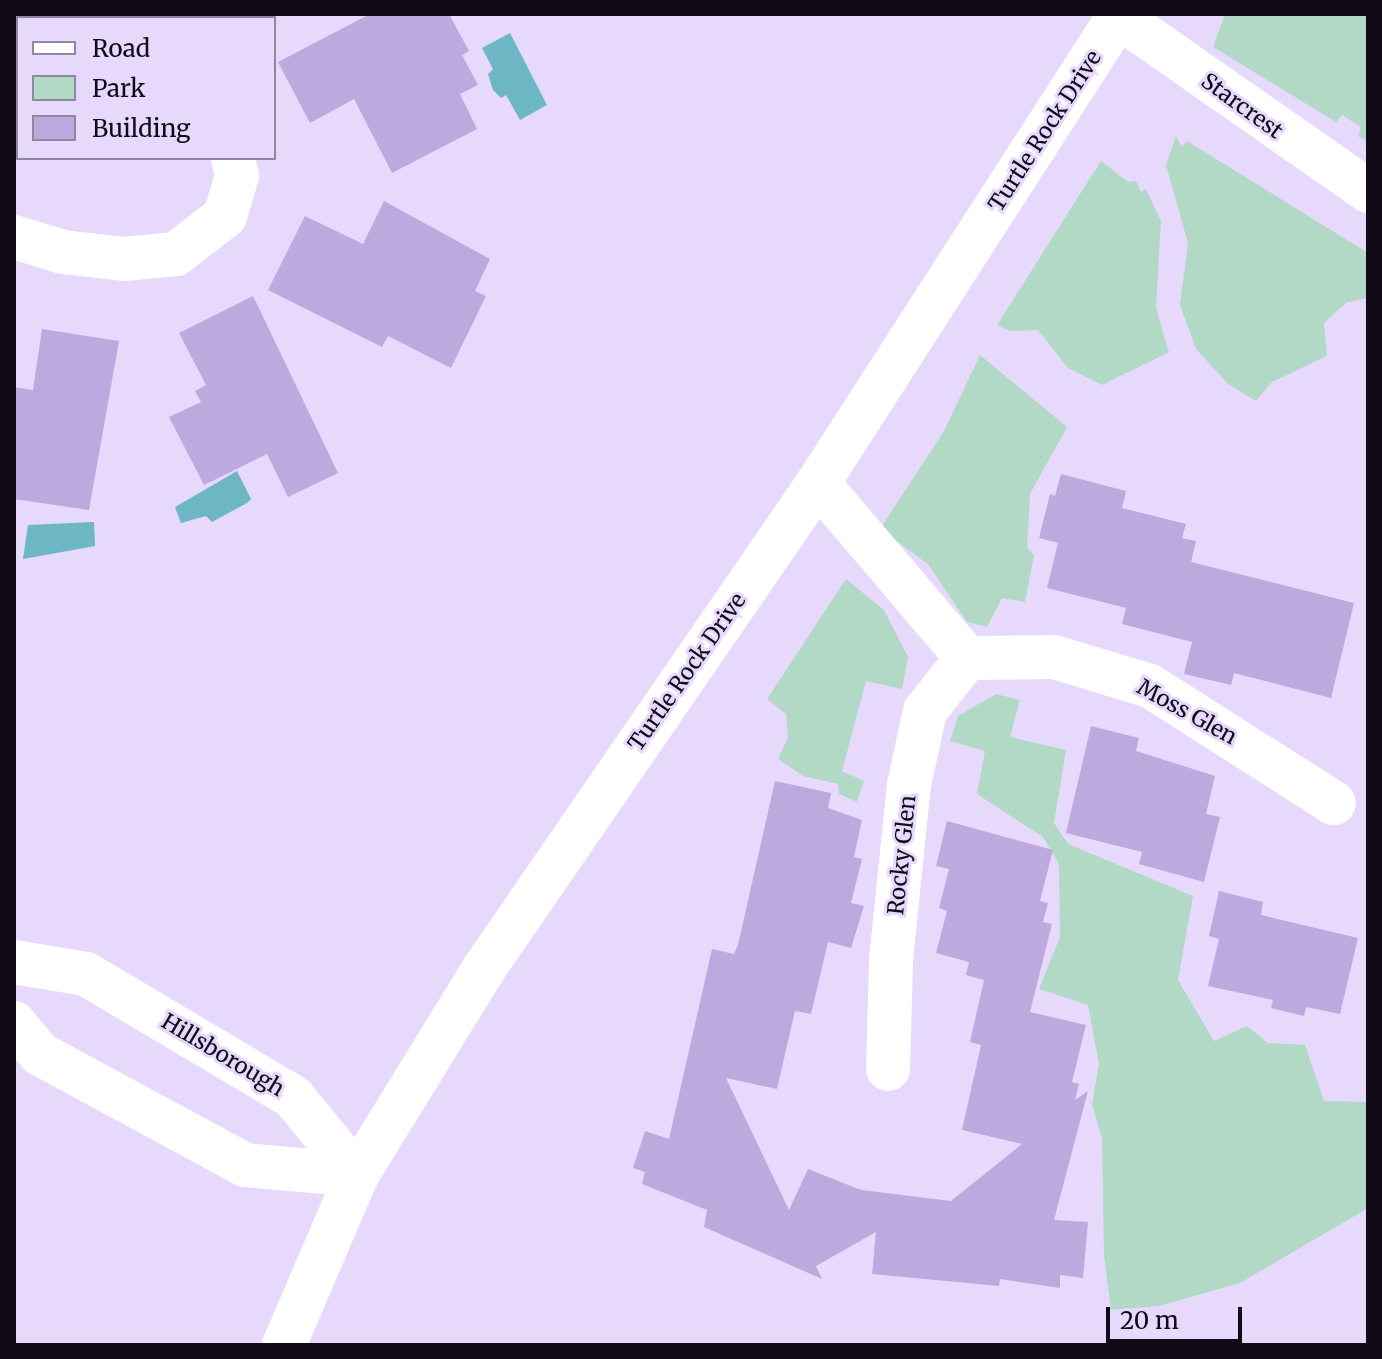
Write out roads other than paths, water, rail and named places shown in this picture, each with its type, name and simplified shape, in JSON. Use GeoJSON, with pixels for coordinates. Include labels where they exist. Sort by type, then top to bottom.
{"type":"FeatureCollection","features":[{"type":"Feature","properties":{"kind":"street","name":"Starcrest"},"geometry":{"type":"LineString","coordinates":[[1120,15],[1368,191]]}},
{"type":"Feature","properties":{"kind":"street","name":"Turtle Rock Drive"},"geometry":{"type":"LineString","coordinates":[[284,1345],[357,1175],[483,970],[818,483],[1120,15]]}},
{"type":"Feature","properties":{"kind":"street"},"geometry":{"type":"LineString","coordinates":[[14,237],[63,252],[124,259],[176,254],[225,216],[237,176],[233,160]]}},
{"type":"Feature","properties":{"kind":"street"},"geometry":{"type":"LineString","coordinates":[[818,483],[967,658]]}},
{"type":"Feature","properties":{"kind":"street","name":"Moss Glen"},"geometry":{"type":"LineString","coordinates":[[967,658],[1054,657],[1150,686],[1334,803]]}},
{"type":"Feature","properties":{"kind":"street","name":"Rocky Glen"},"geometry":{"type":"LineString","coordinates":[[888,1069],[891,959],[909,785],[925,711],[967,658]]}},
{"type":"Feature","properties":{"kind":"street","name":"Hillsborough"},"geometry":{"type":"LineString","coordinates":[[14,962],[86,974],[293,1097],[357,1175]]}},
{"type":"Feature","properties":{"kind":"street"},"geometry":{"type":"LineString","coordinates":[[14,1023],[40,1054],[245,1165],[357,1175]]}}]}
